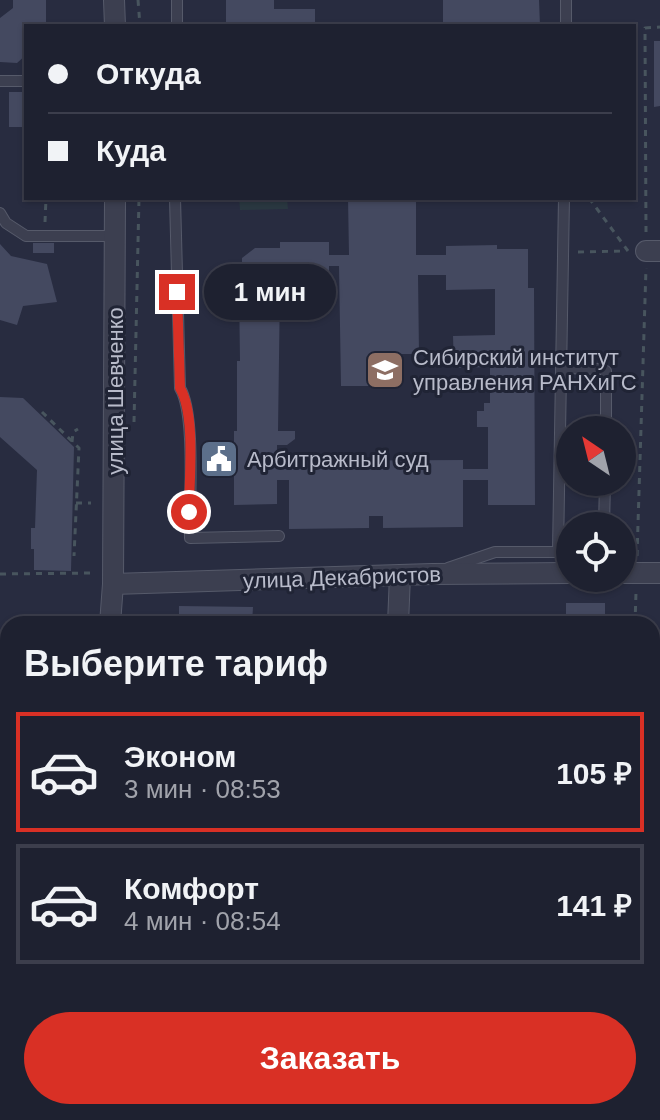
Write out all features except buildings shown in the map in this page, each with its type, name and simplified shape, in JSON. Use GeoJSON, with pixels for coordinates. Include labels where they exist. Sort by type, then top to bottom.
{"type":"FeatureCollection","features":[{"type":"Feature","properties":{"kind":"street"},"geometry":{"type":"LineString","coordinates":[[114,0],[115,24]]}},
{"type":"Feature","properties":{"kind":"street","name":"улица Шевченко"},"geometry":{"type":"LineString","coordinates":[[111,616],[115,200]]}},
{"type":"Feature","properties":{"kind":"street"},"geometry":{"type":"LineString","coordinates":[[636,569],[660,573]]}},
{"type":"Feature","properties":{"kind":"street"},"geometry":{"type":"LineString","coordinates":[[394,572],[398,616]]}},
{"type":"Feature","properties":{"kind":"street","name":"улица Декабристов"},"geometry":{"type":"LineString","coordinates":[[113,584],[394,572],[556,573]]}},
{"type":"Feature","properties":{"kind":"lane"},"geometry":{"type":"LineString","coordinates":[[177,0],[177,24]]}},
{"type":"Feature","properties":{"kind":"lane"},"geometry":{"type":"LineString","coordinates":[[566,0],[566,24]]}},
{"type":"Feature","properties":{"kind":"lane"},"geometry":{"type":"LineString","coordinates":[[0,81],[24,81]]}},
{"type":"Feature","properties":{"kind":"lane"},"geometry":{"type":"LineString","coordinates":[[175,200],[180,388],[186,398],[189,434],[190,538],[279,536]]}},
{"type":"Feature","properties":{"kind":"lane"},"geometry":{"type":"LineString","coordinates":[[564,200],[564,512]]}},
{"type":"Feature","properties":{"kind":"lane"},"geometry":{"type":"LineString","coordinates":[[0,213],[6,223],[26,236],[116,236]]}},
{"type":"Feature","properties":{"kind":"lane"},"geometry":{"type":"LineString","coordinates":[[562,368],[606,371],[606,416]]}},
{"type":"Feature","properties":{"kind":"lane"},"geometry":{"type":"LineString","coordinates":[[432,574],[495,552],[556,552]]}},
{"type":"Feature","properties":{"kind":"path"},"geometry":{"type":"LineString","coordinates":[[138,0],[140,24]]}},
{"type":"Feature","properties":{"kind":"path"},"geometry":{"type":"LineString","coordinates":[[633,512],[651,248],[645,28],[660,27]]}},
{"type":"Feature","properties":{"kind":"path"},"geometry":{"type":"LineString","coordinates":[[45,236],[46,200]]}},
{"type":"Feature","properties":{"kind":"path"},"geometry":{"type":"LineString","coordinates":[[134,430],[139,200]]}},
{"type":"Feature","properties":{"kind":"path"},"geometry":{"type":"LineString","coordinates":[[564,253],[628,251],[590,200]]}},
{"type":"Feature","properties":{"kind":"path"},"geometry":{"type":"LineString","coordinates":[[42,412],[79,448],[74,556]]}},
{"type":"Feature","properties":{"kind":"path"},"geometry":{"type":"LineString","coordinates":[[72,442],[73,432],[78,429]]}},
{"type":"Feature","properties":{"kind":"path"},"geometry":{"type":"LineString","coordinates":[[76,503],[91,503]]}},
{"type":"Feature","properties":{"kind":"path"},"geometry":{"type":"LineString","coordinates":[[0,574],[90,573]]}},
{"type":"Feature","properties":{"kind":"path"},"geometry":{"type":"LineString","coordinates":[[632,592],[634,616]]}},
{"type":"Feature","properties":{"kind":"shaded area"},"geometry":{"type":"Polygon","coordinates":[[[239,200],[287,200],[288,209],[240,210],[239,200]]]}},
{"type":"Feature","properties":{"kind":"place","name":"Сибирский институт управления РАНХиГС"},"geometry":{"type":"Point","coordinates":[385,370]}},
{"type":"Feature","properties":{"kind":"place","name":"Арбитражный суд"},"geometry":{"type":"Point","coordinates":[219,459]}},
{"type":"Feature","properties":{"kind":"route"},"geometry":{"type":"LineString","coordinates":[[177,292],[180,388],[186,398],[189,434],[189,512]]}}]}
